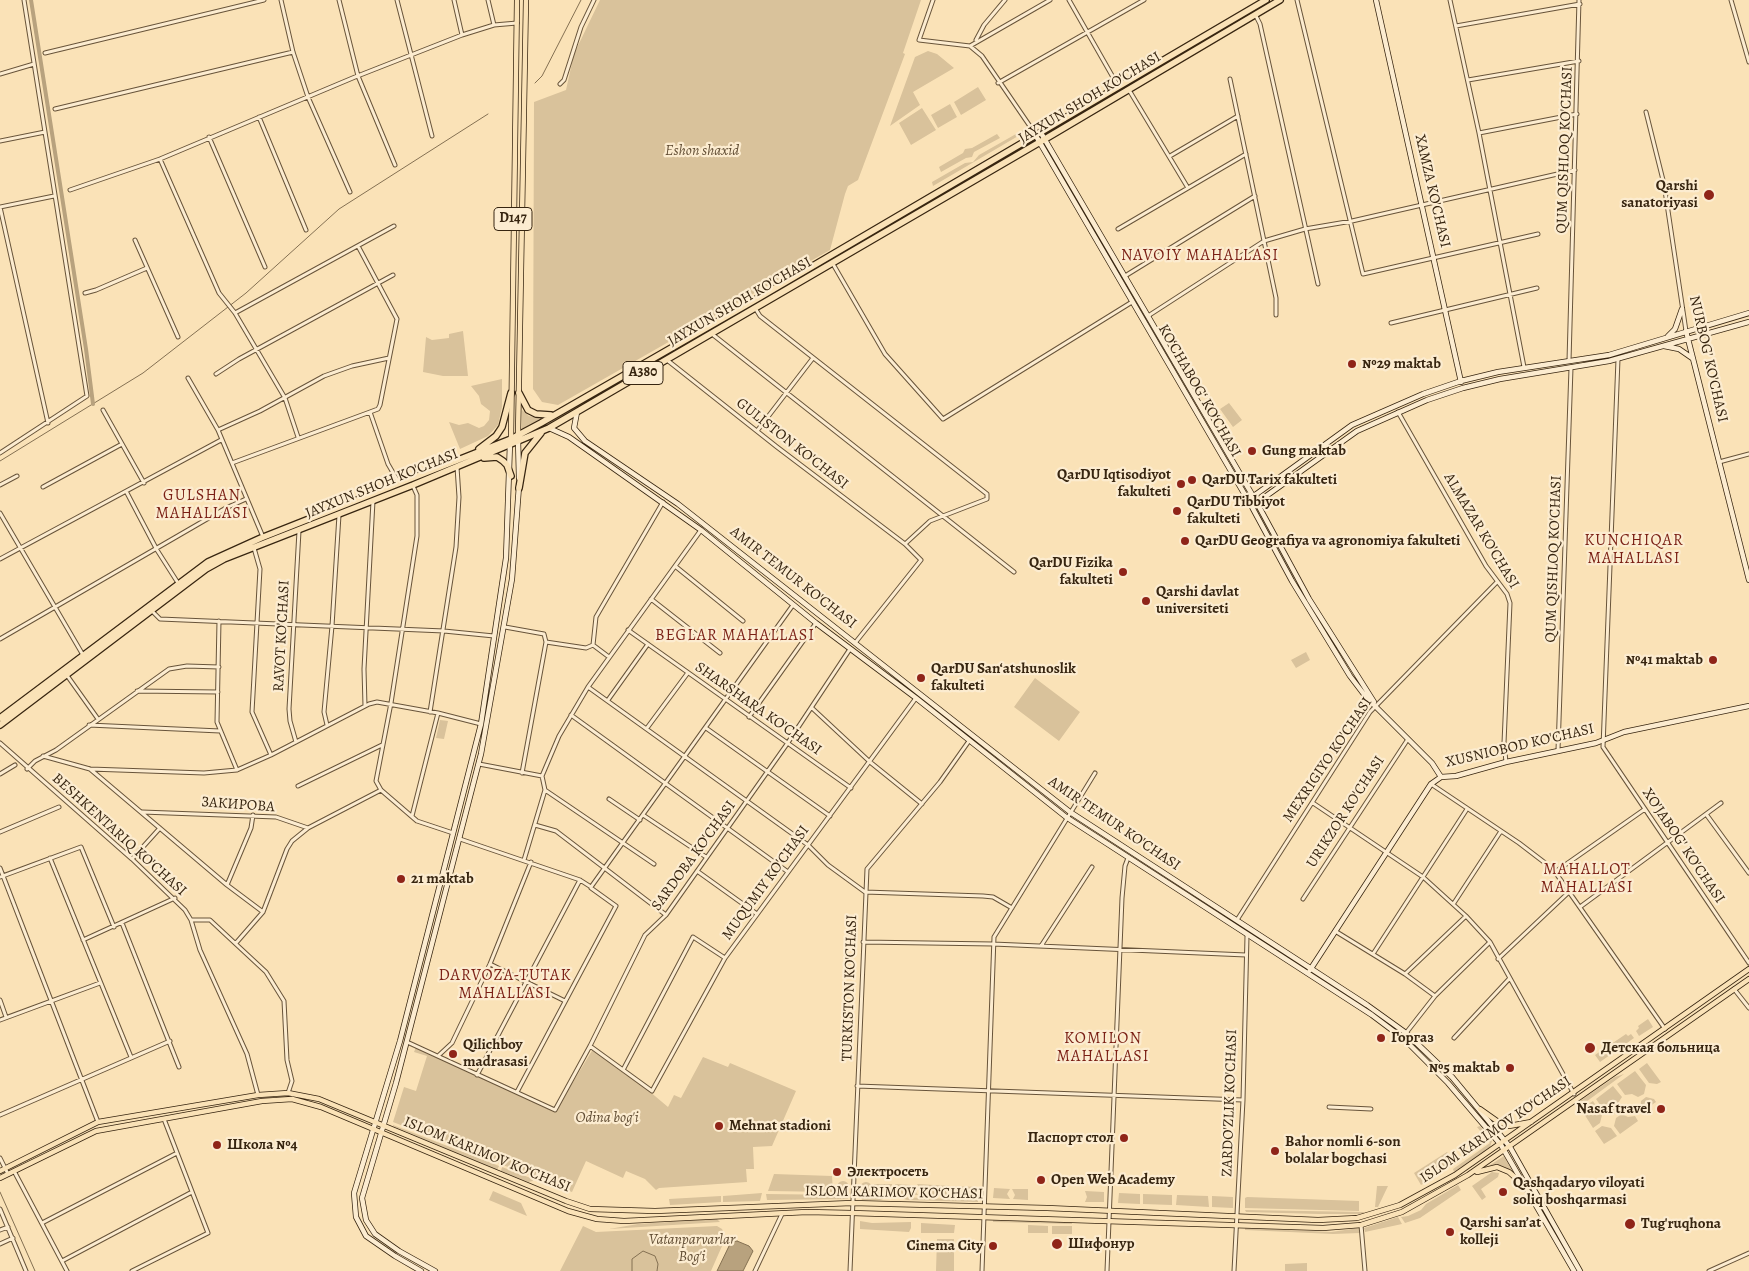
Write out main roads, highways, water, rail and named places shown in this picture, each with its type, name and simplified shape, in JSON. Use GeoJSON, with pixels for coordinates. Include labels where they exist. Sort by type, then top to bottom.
{"type":"FeatureCollection","features":[{"type":"Feature","properties":{"kind":"highway","name":"JAYXUN SHOH KO'CHASI"},"geometry":{"type":"LineString","coordinates":[[0,717],[178,583],[222,555],[399,483],[474,457],[518,438],[1118,87],[1255,3],[1266,0]]}},
{"type":"Feature","properties":{"kind":"highway","name":"JAYXUN SHOH KO'CHASI"},"geometry":{"type":"LineString","coordinates":[[518,438],[542,432],[577,412],[1043,141],[1280,0]]}},
{"type":"Feature","properties":{"kind":"highway"},"geometry":{"type":"LineString","coordinates":[[977,170],[981,176]]}},
{"type":"Feature","properties":{"kind":"highway"},"geometry":{"type":"LineString","coordinates":[[881,226],[884,232]]}},
{"type":"Feature","properties":{"kind":"highway"},"geometry":{"type":"LineString","coordinates":[[834,253],[835,261]]}},
{"type":"Feature","properties":{"kind":"highway"},"geometry":{"type":"LineString","coordinates":[[474,457],[496,436],[502,427],[511,393]]}},
{"type":"Feature","properties":{"kind":"highway"},"geometry":{"type":"LineString","coordinates":[[519,393],[528,410],[536,414],[548,416],[563,411]]}},
{"type":"Feature","properties":{"kind":"highway"},"geometry":{"type":"LineString","coordinates":[[519,488],[525,453],[542,432]]}},
{"type":"Feature","properties":{"kind":"highway"},"geometry":{"type":"LineString","coordinates":[[474,457],[496,458],[507,465],[511,476]]}},
{"type":"Feature","properties":{"kind":"highway","name":"JAYXUN SHOH KO'CHASI"},"geometry":{"type":"LineString","coordinates":[[0,725],[206,569],[224,559],[457,467],[474,457]]}},
{"type":"Feature","properties":{"kind":"main road","name":"D147"},"geometry":{"type":"LineString","coordinates":[[510,442],[517,0]]}},
{"type":"Feature","properties":{"kind":"main road","name":"D147"},"geometry":{"type":"LineString","coordinates":[[518,438],[526,0]]}},
{"type":"Feature","properties":{"kind":"main road","name":"XAMZA KO'CHASI"},"geometry":{"type":"LineString","coordinates":[[1376,0],[1463,388]]}},
{"type":"Feature","properties":{"kind":"main road","name":"KO‘CHABOG‘ KO‘CHASI"},"geometry":{"type":"LineString","coordinates":[[1038,134],[1139,300],[1254,505],[1292,581],[1328,641],[1350,676],[1441,776]]}},
{"type":"Feature","properties":{"kind":"main road","name":"KO‘CHABOG‘ KO‘CHASI"},"geometry":{"type":"LineString","coordinates":[[1043,141],[1092,234],[1250,498]]}},
{"type":"Feature","properties":{"kind":"main road"},"geometry":{"type":"LineString","coordinates":[[1092,234],[1098,231]]}},
{"type":"Feature","properties":{"kind":"main road"},"geometry":{"type":"LineString","coordinates":[[1133,303],[1139,300]]}},
{"type":"Feature","properties":{"kind":"main road"},"geometry":{"type":"LineString","coordinates":[[1668,337],[1674,329],[1682,309]]}},
{"type":"Feature","properties":{"kind":"main road"},"geometry":{"type":"LineString","coordinates":[[1250,498],[1352,425],[1402,402],[1461,381],[1524,367],[1609,355],[1749,313]]}},
{"type":"Feature","properties":{"kind":"main road"},"geometry":{"type":"LineString","coordinates":[[1254,505],[1356,431],[1398,411],[1463,388],[1525,374],[1618,359],[1749,322]]}},
{"type":"Feature","properties":{"kind":"main road","name":"NURBOG' KO'CHASI"},"geometry":{"type":"LineString","coordinates":[[1686,331],[1749,580]]}},
{"type":"Feature","properties":{"kind":"main road"},"geometry":{"type":"LineString","coordinates":[[1663,346],[1678,349],[1692,358]]}},
{"type":"Feature","properties":{"kind":"main road","name":"AMIR TEMUR KO'CHASI"},"geometry":{"type":"LineString","coordinates":[[577,412],[573,423],[578,434],[678,504],[1070,812],[1406,1033],[1430,1054],[1506,1141],[1580,1271]]}},
{"type":"Feature","properties":{"kind":"main road","name":"AMIR TEMUR KO'CHASI"},"geometry":{"type":"LineString","coordinates":[[549,428],[569,437],[701,530],[816,623],[916,698],[1066,817],[1404,1038],[1448,1083],[1501,1145],[1574,1271]]}},
{"type":"Feature","properties":{"kind":"main road"},"geometry":{"type":"LineString","coordinates":[[435,1271],[381,1239],[370,1227],[363,1212],[363,1189],[407,1042],[479,764],[505,627],[512,579],[519,488],[518,438]]}},
{"type":"Feature","properties":{"kind":"main road"},"geometry":{"type":"LineString","coordinates":[[423,1264],[420,1271],[370,1240],[362,1230],[356,1217],[354,1194],[416,983],[480,724],[506,558],[511,476],[510,442]]}},
{"type":"Feature","properties":{"kind":"main road"},"geometry":{"type":"LineString","coordinates":[[850,649],[855,643]]}},
{"type":"Feature","properties":{"kind":"main road","name":"XUSNIOBOD KO'CHASI"},"geometry":{"type":"LineString","coordinates":[[1307,974],[1431,784],[1441,776],[1456,776],[1506,762],[1602,740],[1624,732],[1749,706]]}},
{"type":"Feature","properties":{"kind":"main road"},"geometry":{"type":"LineString","coordinates":[[476,743],[483,744]]}},
{"type":"Feature","properties":{"kind":"main road","name":"ISLOM KARIMOV KO‘CHASI"},"geometry":{"type":"LineString","coordinates":[[2,1170],[98,1122],[258,1095],[288,1093],[319,1099],[579,1206],[632,1212],[852,1203],[1327,1220],[1357,1218],[1384,1211],[1425,1193],[1501,1145],[1749,969]]}},
{"type":"Feature","properties":{"kind":"main road","name":"ISLOM KARIMOV KO‘CHASI"},"geometry":{"type":"LineString","coordinates":[[4,1176],[96,1131],[262,1101],[292,1099],[321,1107],[583,1216],[624,1221],[852,1212],[1323,1228],[1361,1225],[1402,1212],[1468,1175],[1749,979]]}},
{"type":"Feature","properties":{"kind":"main road"},"geometry":{"type":"LineString","coordinates":[[416,983],[422,985]]}},
{"type":"Feature","properties":{"kind":"main road"},"geometry":{"type":"LineString","coordinates":[[1480,1109],[1497,1121],[1509,1126],[1534,1121]]}},
{"type":"Feature","properties":{"kind":"main road"},"geometry":{"type":"LineString","coordinates":[[1468,1175],[1498,1167],[1509,1172],[1527,1188]]}},
{"type":"Feature","properties":{"kind":"main road"},"geometry":{"type":"LineString","coordinates":[[674,1210],[674,1219]]}},
{"type":"Feature","properties":{"kind":"waterway"},"geometry":{"type":"LineString","coordinates":[[31,0],[93,404]]}},
{"type":"Feature","properties":{"kind":"waterway"},"geometry":{"type":"LineString","coordinates":[[535,83],[542,76],[581,0]]}},
{"type":"Feature","properties":{"kind":"waterway"},"geometry":{"type":"LineString","coordinates":[[0,461],[143,373],[246,293],[339,209],[488,114]]}},
{"type":"Feature","properties":{"kind":"waterway"},"geometry":{"type":"LineString","coordinates":[[0,1192],[35,1271]]}},
{"type":"Feature","properties":{"kind":"waterway"},"geometry":{"type":"LineString","coordinates":[[632,1271],[632,1259],[643,1251],[655,1256],[658,1264],[657,1271]]}},
{"type":"Feature","properties":{"kind":"place","name":"Qarshi sanatoriyasi"},"geometry":{"type":"Point","coordinates":[1709,195]}},
{"type":"Feature","properties":{"kind":"place","name":"№29 maktab"},"geometry":{"type":"Point","coordinates":[1352,364]}},
{"type":"Feature","properties":{"kind":"place","name":"Gung maktab"},"geometry":{"type":"Point","coordinates":[1252,451]}},
{"type":"Feature","properties":{"kind":"place","name":"QarDU Tarix fakulteti"},"geometry":{"type":"Point","coordinates":[1192,480]}},
{"type":"Feature","properties":{"kind":"place","name":"QarDU Iqtisodiyot fakulteti"},"geometry":{"type":"Point","coordinates":[1181,484]}},
{"type":"Feature","properties":{"kind":"place","name":"QarDU Tibbiyot fakulteti"},"geometry":{"type":"Point","coordinates":[1177,511]}},
{"type":"Feature","properties":{"kind":"place","name":"QarDU Geografiya va agronomiya fakulteti"},"geometry":{"type":"Point","coordinates":[1185,541]}},
{"type":"Feature","properties":{"kind":"place","name":"QarDU Fizika fakulteti"},"geometry":{"type":"Point","coordinates":[1123,572]}},
{"type":"Feature","properties":{"kind":"place","name":"Qarshi davlat universiteti"},"geometry":{"type":"Point","coordinates":[1146,601]}},
{"type":"Feature","properties":{"kind":"place","name":"№41 maktab"},"geometry":{"type":"Point","coordinates":[1713,660]}},
{"type":"Feature","properties":{"kind":"place","name":"QarDU San‘atshunoslik fakulteti"},"geometry":{"type":"Point","coordinates":[921,678]}},
{"type":"Feature","properties":{"kind":"place","name":"21 maktab"},"geometry":{"type":"Point","coordinates":[401,879]}},
{"type":"Feature","properties":{"kind":"place","name":"Горгаз"},"geometry":{"type":"Point","coordinates":[1381,1038]}},
{"type":"Feature","properties":{"kind":"place","name":"Детская больница"},"geometry":{"type":"Point","coordinates":[1590,1048]}},
{"type":"Feature","properties":{"kind":"place","name":"Qilichboy madrasasi"},"geometry":{"type":"Point","coordinates":[453,1054]}},
{"type":"Feature","properties":{"kind":"place","name":"№5 maktab"},"geometry":{"type":"Point","coordinates":[1510,1068]}},
{"type":"Feature","properties":{"kind":"place","name":"Nasaf travel"},"geometry":{"type":"Point","coordinates":[1661,1109]}},
{"type":"Feature","properties":{"kind":"place","name":"Mehnat stadioni"},"geometry":{"type":"Point","coordinates":[719,1126]}},
{"type":"Feature","properties":{"kind":"place","name":"Паспорт стол"},"geometry":{"type":"Point","coordinates":[1124,1138]}},
{"type":"Feature","properties":{"kind":"place","name":"Школа №4"},"geometry":{"type":"Point","coordinates":[217,1145]}},
{"type":"Feature","properties":{"kind":"place","name":"Bahor nomli 6-son bolalar bogchasi"},"geometry":{"type":"Point","coordinates":[1275,1151]}},
{"type":"Feature","properties":{"kind":"place","name":"Электросеть"},"geometry":{"type":"Point","coordinates":[837,1172]}},
{"type":"Feature","properties":{"kind":"place","name":"Open Web Academy"},"geometry":{"type":"Point","coordinates":[1041,1180]}},
{"type":"Feature","properties":{"kind":"place","name":"Qashqadaryo viloyati soliq boshqarmasi"},"geometry":{"type":"Point","coordinates":[1503,1192]}},
{"type":"Feature","properties":{"kind":"place","name":"Tug'ruqhona"},"geometry":{"type":"Point","coordinates":[1630,1224]}},
{"type":"Feature","properties":{"kind":"place","name":"Qarshi san’at kolleji"},"geometry":{"type":"Point","coordinates":[1450,1232]}},
{"type":"Feature","properties":{"kind":"place","name":"Шифонур"},"geometry":{"type":"Point","coordinates":[1057,1244]}},
{"type":"Feature","properties":{"kind":"place","name":"Cinema City"},"geometry":{"type":"Point","coordinates":[993,1246]}},
{"type":"Feature","properties":{"kind":"district","name":"NAVOIY MAHALLASI"},"geometry":{"type":"Point","coordinates":[1200,256]}},
{"type":"Feature","properties":{"kind":"district","name":"GULSHAN MAHALLASI"},"geometry":{"type":"Point","coordinates":[202,505]}},
{"type":"Feature","properties":{"kind":"district","name":"KUNCHIQAR MAHALLASI"},"geometry":{"type":"Point","coordinates":[1634,550]}},
{"type":"Feature","properties":{"kind":"district","name":"BEGLAR MAHALLASI"},"geometry":{"type":"Point","coordinates":[735,636]}},
{"type":"Feature","properties":{"kind":"district","name":"MAHALLOT MAHALLASI"},"geometry":{"type":"Point","coordinates":[1587,879]}},
{"type":"Feature","properties":{"kind":"district","name":"DARVOZA-TUTAK MAHALLASI"},"geometry":{"type":"Point","coordinates":[505,985]}},
{"type":"Feature","properties":{"kind":"district","name":"KOMILON MAHALLASI"},"geometry":{"type":"Point","coordinates":[1103,1048]}},
{"type":"Feature","properties":{"kind":"park label","name":"Eshon shaxid"},"geometry":{"type":"Point","coordinates":[702,151]}},
{"type":"Feature","properties":{"kind":"park label","name":"Odina bog'i"},"geometry":{"type":"Point","coordinates":[607,1118]}},
{"type":"Feature","properties":{"kind":"park label","name":"Vatanparvarlar Bog'i"},"geometry":{"type":"Point","coordinates":[692,1248]}}]}
